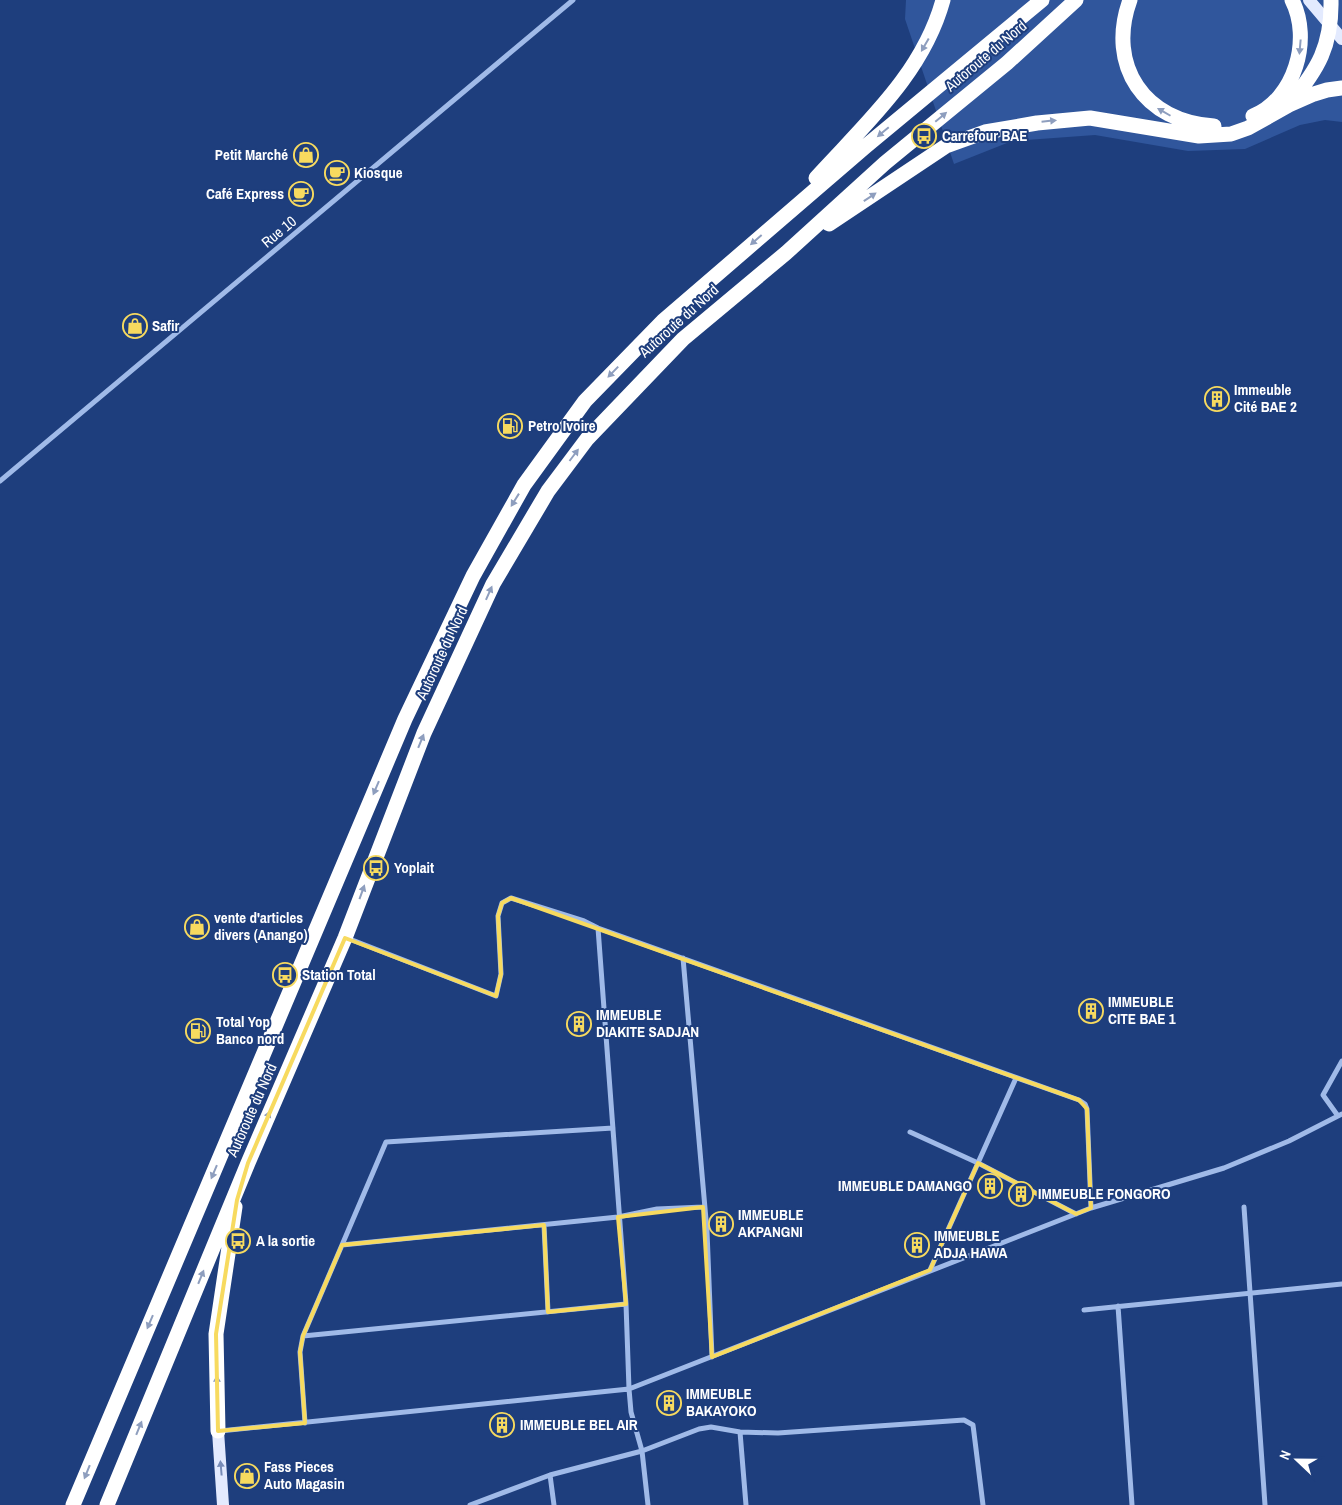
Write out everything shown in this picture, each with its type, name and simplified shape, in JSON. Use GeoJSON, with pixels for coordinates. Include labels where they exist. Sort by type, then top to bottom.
{"type":"FeatureCollection","features":[{"type":"Feature","properties":{"kind":"highway"},"geometry":{"type":"LineString","coordinates":[[774,225],[890,99],[928,41],[943,0]]}},
{"type":"Feature","properties":{"kind":"highway","name":"Autoroute du Nord"},"geometry":{"type":"LineString","coordinates":[[74,1505],[405,719],[473,576],[501,522],[524,485],[585,401],[663,321],[774,225],[1042,0]]}},
{"type":"Feature","properties":{"kind":"highway","name":"Autoroute du Nord"},"geometry":{"type":"LineString","coordinates":[[107,1505],[248,1163],[345,938],[424,733],[493,584],[548,491],[587,439],[683,339],[786,253],[885,163],[1008,63],[1076,0]]}},
{"type":"Feature","properties":{"kind":"highway"},"geometry":{"type":"LineString","coordinates":[[1130,0],[1124,23],[1123,47],[1131,74],[1142,93],[1153,106],[1181,121],[1216,126],[1238,122],[1259,113],[1283,91],[1291,79],[1300,52],[1301,32],[1296,7],[1292,0]]}},
{"type":"Feature","properties":{"kind":"highway"},"geometry":{"type":"LineString","coordinates":[[1289,105],[1317,66],[1332,26],[1331,0]]}},
{"type":"Feature","properties":{"kind":"highway"},"geometry":{"type":"LineString","coordinates":[[786,253],[946,146],[985,132],[1036,123],[1090,118],[1199,136],[1231,134],[1254,125],[1289,105],[1328,90],[1342,88]]}},
{"type":"Feature","properties":{"kind":"highway"},"geometry":{"type":"LineString","coordinates":[[218,1432],[216,1334],[237,1200],[248,1163]]}},
{"type":"Feature","properties":{"kind":"main road"},"geometry":{"type":"LineString","coordinates":[[1309,0],[1342,39]]}},
{"type":"Feature","properties":{"kind":"main road"},"geometry":{"type":"LineString","coordinates":[[218,1432],[224,1505]]}},
{"type":"Feature","properties":{"kind":"street","name":"Rue 10"},"geometry":{"type":"LineString","coordinates":[[0,481],[337,201],[573,0]]}},
{"type":"Feature","properties":{"kind":"street"},"geometry":{"type":"LineString","coordinates":[[345,938],[496,996],[501,974],[498,916],[502,903],[511,898],[527,902],[1016,1078],[1085,1104],[1090,1208]]}},
{"type":"Feature","properties":{"kind":"street"},"geometry":{"type":"LineString","coordinates":[[598,928],[618,1217],[626,1304],[630,1412],[642,1451],[648,1505]]}},
{"type":"Feature","properties":{"kind":"street"},"geometry":{"type":"LineString","coordinates":[[683,958],[706,1231],[712,1357]]}},
{"type":"Feature","properties":{"kind":"street"},"geometry":{"type":"LineString","coordinates":[[218,1432],[629,1389],[1090,1208],[1224,1168],[1289,1141],[1340,1114],[1323,1095],[1342,1061]]}},
{"type":"Feature","properties":{"kind":"street"},"geometry":{"type":"LineString","coordinates":[[930,1270],[1016,1078]]}},
{"type":"Feature","properties":{"kind":"street"},"geometry":{"type":"LineString","coordinates":[[305,1423],[300,1360],[303,1336],[386,1142],[613,1128]]}},
{"type":"Feature","properties":{"kind":"street"},"geometry":{"type":"LineString","coordinates":[[910,1132],[978,1163],[1076,1214]]}},
{"type":"Feature","properties":{"kind":"street"},"geometry":{"type":"LineString","coordinates":[[1244,1207],[1265,1505]]}},
{"type":"Feature","properties":{"kind":"street"},"geometry":{"type":"LineString","coordinates":[[342,1245],[618,1217],[657,1209],[703,1208]]}},
{"type":"Feature","properties":{"kind":"street"},"geometry":{"type":"LineString","coordinates":[[544,1225],[548,1312]]}},
{"type":"Feature","properties":{"kind":"street"},"geometry":{"type":"LineString","coordinates":[[1084,1310],[1342,1284]]}},
{"type":"Feature","properties":{"kind":"street"},"geometry":{"type":"LineString","coordinates":[[303,1336],[626,1304]]}},
{"type":"Feature","properties":{"kind":"street"},"geometry":{"type":"LineString","coordinates":[[1118,1306],[1132,1505]]}},
{"type":"Feature","properties":{"kind":"street"},"geometry":{"type":"LineString","coordinates":[[470,1505],[550,1475],[642,1451],[699,1429],[711,1427],[740,1432],[778,1433],[970,1422],[972,1425],[983,1505]]}},
{"type":"Feature","properties":{"kind":"street"},"geometry":{"type":"LineString","coordinates":[[740,1432],[746,1505]]}},
{"type":"Feature","properties":{"kind":"street"},"geometry":{"type":"LineString","coordinates":[[550,1475],[554,1505]]}},
{"type":"Feature","properties":{"kind":"highlighted area"},"geometry":{"type":"Polygon","coordinates":[[[511,898],[1079,1100],[1087,1109],[1091,1208],[1076,1214],[978,1163],[930,1270],[712,1357],[703,1207],[618,1217],[626,1304],[548,1312],[544,1225],[342,1245],[303,1336],[300,1352],[305,1423],[218,1431],[216,1334],[237,1200],[248,1163],[345,938],[496,996],[501,974],[498,916],[502,903],[511,898]]]}},
{"type":"Feature","properties":{"kind":"shaded area"},"geometry":{"type":"Polygon","coordinates":[[[906,0],[1342,0],[1342,122],[1325,120],[1300,125],[1245,149],[1188,151],[1095,135],[1012,141],[954,164],[905,19],[906,0]]]}},
{"type":"Feature","properties":{"kind":"place","name":"Carrefour BAE"},"geometry":{"type":"Point","coordinates":[924,136]}},
{"type":"Feature","properties":{"kind":"place","name":"Petit Marché"},"geometry":{"type":"Point","coordinates":[306,155]}},
{"type":"Feature","properties":{"kind":"place","name":"Kiosque"},"geometry":{"type":"Point","coordinates":[337,173]}},
{"type":"Feature","properties":{"kind":"place","name":"Café Express"},"geometry":{"type":"Point","coordinates":[301,194]}},
{"type":"Feature","properties":{"kind":"place","name":"Safir"},"geometry":{"type":"Point","coordinates":[135,326]}},
{"type":"Feature","properties":{"kind":"place","name":"Immeuble Cité BAE 2"},"geometry":{"type":"Point","coordinates":[1217,399]}},
{"type":"Feature","properties":{"kind":"place","name":"Petro Ivoire"},"geometry":{"type":"Point","coordinates":[510,426]}},
{"type":"Feature","properties":{"kind":"place","name":"Yoplait"},"geometry":{"type":"Point","coordinates":[376,868]}},
{"type":"Feature","properties":{"kind":"place","name":"vente d'articles divers (Anango)"},"geometry":{"type":"Point","coordinates":[197,927]}},
{"type":"Feature","properties":{"kind":"place","name":"Station Total"},"geometry":{"type":"Point","coordinates":[285,975]}},
{"type":"Feature","properties":{"kind":"place","name":"IMMEUBLE CITE BAE 1"},"geometry":{"type":"Point","coordinates":[1091,1011]}},
{"type":"Feature","properties":{"kind":"place","name":"IMMEUBLE DIAKITE SADJAN"},"geometry":{"type":"Point","coordinates":[579,1024]}},
{"type":"Feature","properties":{"kind":"place","name":"Total Yop Banco nord"},"geometry":{"type":"Point","coordinates":[198,1031]}},
{"type":"Feature","properties":{"kind":"place","name":"IMMEUBLE DAMANGO"},"geometry":{"type":"Point","coordinates":[990,1186]}},
{"type":"Feature","properties":{"kind":"place","name":"IMMEUBLE FONGORO"},"geometry":{"type":"Point","coordinates":[1021,1194]}},
{"type":"Feature","properties":{"kind":"place","name":"IMMEUBLE AKPANGNI"},"geometry":{"type":"Point","coordinates":[721,1224]}},
{"type":"Feature","properties":{"kind":"place","name":"A la sortie"},"geometry":{"type":"Point","coordinates":[238,1241]}},
{"type":"Feature","properties":{"kind":"place","name":"IMMEUBLE ADJA HAWA"},"geometry":{"type":"Point","coordinates":[917,1245]}},
{"type":"Feature","properties":{"kind":"place","name":"IMMEUBLE BAKAYOKO"},"geometry":{"type":"Point","coordinates":[669,1403]}},
{"type":"Feature","properties":{"kind":"place","name":"IMMEUBLE BEL AIR"},"geometry":{"type":"Point","coordinates":[502,1425]}},
{"type":"Feature","properties":{"kind":"place","name":"Fass Pieces Auto Magasin"},"geometry":{"type":"Point","coordinates":[247,1476]}}]}
